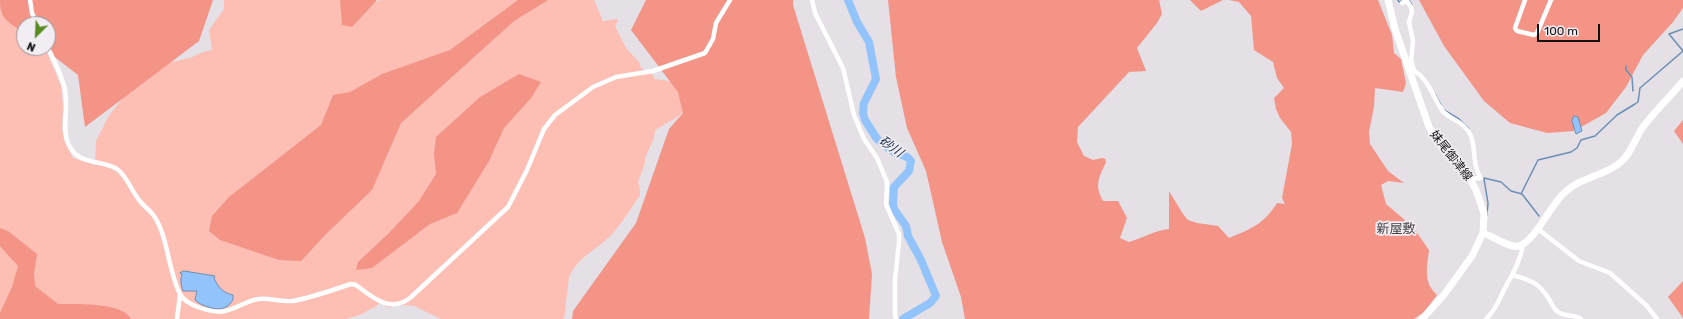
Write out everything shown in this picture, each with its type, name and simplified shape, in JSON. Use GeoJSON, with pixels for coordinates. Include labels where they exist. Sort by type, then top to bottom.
{"type":"FeatureCollection","features":[{"type":"Feature","properties":{"kind":"main road","name":"妹尾御津線"},"geometry":{"type":"LineString","coordinates":[[1388,0],[1395,29],[1411,70],[1429,126],[1440,145],[1470,179],[1482,205],[1484,214],[1483,233],[1472,256],[1431,311],[1422,319]]}},
{"type":"Feature","properties":{"kind":"main road"},"geometry":{"type":"LineString","coordinates":[[1483,233],[1509,245],[1516,247],[1523,245],[1538,229],[1554,204],[1564,192],[1575,184],[1622,162],[1651,116],[1683,81]]}},
{"type":"Feature","properties":{"kind":"street"},"geometry":{"type":"LineString","coordinates":[[30,0],[33,16]]}},
{"type":"Feature","properties":{"kind":"street"},"geometry":{"type":"LineString","coordinates":[[180,295],[191,305],[218,312],[225,312],[258,299],[273,298],[290,301],[305,299],[351,284],[356,285],[385,304],[393,305],[404,302],[508,207],[527,170],[544,129],[555,116],[593,87],[616,77],[653,71],[705,53],[713,39],[716,22],[730,0]]}},
{"type":"Feature","properties":{"kind":"street"},"geometry":{"type":"LineString","coordinates":[[812,0],[815,13],[843,68],[854,115],[864,139],[878,158],[887,182],[886,204],[899,234],[895,280],[896,316],[891,319]]}},
{"type":"Feature","properties":{"kind":"street"},"geometry":{"type":"LineString","coordinates":[[1524,0],[1515,28],[1517,31],[1534,35],[1538,34],[1551,0]]}},
{"type":"Feature","properties":{"kind":"street"},"geometry":{"type":"LineString","coordinates":[[1402,3],[1407,1],[1411,7],[1410,22],[1413,41],[1411,70],[1423,79],[1444,112],[1461,123],[1471,136],[1476,165],[1481,178],[1470,179]]}},
{"type":"Feature","properties":{"kind":"street"},"geometry":{"type":"LineString","coordinates":[[52,56],[65,90],[65,131],[68,144],[77,156],[85,160],[111,166],[119,170],[125,176],[140,202],[155,217],[162,234],[168,259],[180,295],[177,319]]}},
{"type":"Feature","properties":{"kind":"street"},"geometry":{"type":"LineString","coordinates":[[1538,229],[1579,261],[1610,273],[1646,305],[1657,319]]}},
{"type":"Feature","properties":{"kind":"street"},"geometry":{"type":"LineString","coordinates":[[1486,319],[1495,310],[1503,291],[1513,275],[1521,255],[1523,245]]}},
{"type":"Feature","properties":{"kind":"street"},"geometry":{"type":"LineString","coordinates":[[1513,275],[1536,282],[1545,292],[1556,311],[1566,315],[1574,315],[1582,319]]}},
{"type":"Feature","properties":{"kind":"shaded area"},"geometry":{"type":"Polygon","coordinates":[[[0,0],[16,16],[16,56],[48,56],[61,86],[63,106],[62,129],[64,140],[73,158],[95,165],[96,141],[108,117],[129,90],[153,66],[190,58],[212,50],[209,30],[224,9],[224,0],[347,0],[363,7],[381,0],[594,0],[603,21],[617,19],[618,21],[615,26],[626,48],[639,62],[641,68],[652,74],[655,79],[673,83],[680,89],[691,104],[679,116],[655,130],[654,138],[645,158],[645,163],[638,182],[640,195],[624,220],[613,233],[583,258],[573,270],[569,277],[564,319],[441,319],[414,306],[404,305],[388,307],[379,303],[360,315],[346,319],[0,319],[0,0]]]}},
{"type":"Feature","properties":{"kind":"shaded area"},"geometry":{"type":"Polygon","coordinates":[[[0,0],[213,0],[199,41],[85,127],[78,75],[53,56],[56,56],[56,16],[16,16],[16,27],[6,20],[0,7],[0,0]]]}},
{"type":"Feature","properties":{"kind":"shaded area"},"geometry":{"type":"Polygon","coordinates":[[[340,0],[377,0],[352,27],[342,25],[340,0]]]}},
{"type":"Feature","properties":{"kind":"shaded area"},"geometry":{"type":"Polygon","coordinates":[[[518,0],[548,0],[514,21],[401,123],[372,190],[325,235],[301,261],[279,260],[220,240],[209,231],[212,216],[229,197],[321,125],[333,95],[350,92],[382,74],[450,50],[518,0]]]}},
{"type":"Feature","properties":{"kind":"shaded area"},"geometry":{"type":"Polygon","coordinates":[[[646,0],[793,0],[793,5],[865,238],[872,274],[869,319],[572,319],[573,311],[636,223],[669,129],[683,113],[678,92],[631,30],[646,0]]]}},
{"type":"Feature","properties":{"kind":"shaded area"},"geometry":{"type":"Polygon","coordinates":[[[888,0],[1159,0],[1162,14],[1157,23],[1137,48],[1146,71],[1129,72],[1078,127],[1077,142],[1084,156],[1093,160],[1102,158],[1105,159],[1106,162],[1098,181],[1100,195],[1103,201],[1118,201],[1127,218],[1120,238],[1129,242],[1169,229],[1169,191],[1188,220],[1218,226],[1229,238],[1262,221],[1277,203],[1285,204],[1282,198],[1292,144],[1291,132],[1280,118],[1276,109],[1274,98],[1284,88],[1277,78],[1273,62],[1254,50],[1251,16],[1239,2],[1229,0],[1378,0],[1392,35],[1394,53],[1401,59],[1406,83],[1403,92],[1375,88],[1374,107],[1369,132],[1370,144],[1388,171],[1404,183],[1388,181],[1381,185],[1386,204],[1413,227],[1429,250],[1427,268],[1428,280],[1437,295],[1424,312],[1414,319],[965,319],[961,297],[942,242],[926,171],[907,128],[896,77],[888,0]]]}},
{"type":"Feature","properties":{"kind":"shaded area"},"geometry":{"type":"Polygon","coordinates":[[[1190,0],[1223,0],[1201,11],[1190,0]]]}},
{"type":"Feature","properties":{"kind":"shaded area"},"geometry":{"type":"Polygon","coordinates":[[[1419,0],[1683,0],[1683,8],[1673,22],[1643,55],[1626,87],[1606,113],[1574,131],[1547,133],[1510,123],[1484,101],[1444,46],[1419,0]]]}},
{"type":"Feature","properties":{"kind":"shaded area"},"geometry":{"type":"Polygon","coordinates":[[[519,74],[541,82],[531,98],[504,128],[489,161],[457,213],[430,224],[372,268],[356,270],[358,262],[389,233],[419,201],[436,174],[434,154],[436,137],[480,97],[519,74]]]}},
{"type":"Feature","properties":{"kind":"shaded area"},"geometry":{"type":"Polygon","coordinates":[[[1683,120],[1683,144],[1674,131],[1683,120]]]}},
{"type":"Feature","properties":{"kind":"shaded area"},"geometry":{"type":"Polygon","coordinates":[[[0,228],[8,231],[37,254],[34,273],[35,286],[58,304],[86,304],[119,309],[126,313],[131,319],[0,319],[0,313],[12,287],[18,266],[0,246],[0,228]]]}},
{"type":"Feature","properties":{"kind":"shaded area"},"geometry":{"type":"Polygon","coordinates":[[[1683,281],[1683,318],[1668,297],[1683,281]]]}},
{"type":"Feature","properties":{"kind":"water"},"geometry":{"type":"Polygon","coordinates":[[[1574,116],[1578,117],[1582,131],[1576,134],[1572,121],[1574,116]]]}},
{"type":"Feature","properties":{"kind":"water"},"geometry":{"type":"Polygon","coordinates":[[[184,271],[215,276],[214,278],[219,287],[226,293],[233,295],[233,300],[228,306],[219,309],[210,308],[201,304],[195,300],[197,291],[183,291],[181,282],[182,274],[180,273],[184,271]]]}},
{"type":"Feature","properties":{"kind":"waterway","name":"砂川"},"geometry":{"type":"LineString","coordinates":[[848,0],[857,22],[869,42],[876,79],[864,103],[863,113],[865,120],[877,139],[894,152],[907,157],[911,161],[909,171],[894,187],[894,209],[906,226],[908,236],[921,260],[936,296],[930,303],[903,319]]}},
{"type":"Feature","properties":{"kind":"waterway"},"geometry":{"type":"LineString","coordinates":[[1398,0],[1399,2],[1401,1]]}},
{"type":"Feature","properties":{"kind":"waterway"},"geometry":{"type":"LineString","coordinates":[[1409,0],[1412,5]]}},
{"type":"Feature","properties":{"kind":"waterway"},"geometry":{"type":"LineString","coordinates":[[1683,29],[1669,34],[1683,51]]}},
{"type":"Feature","properties":{"kind":"waterway"},"geometry":{"type":"LineString","coordinates":[[1521,194],[1538,160],[1571,152],[1577,148],[1581,140],[1595,136],[1617,115],[1638,102],[1640,88],[1683,51]]}},
{"type":"Feature","properties":{"kind":"waterway"},"geometry":{"type":"LineString","coordinates":[[1626,66],[1626,70],[1632,77],[1633,91]]}},
{"type":"Feature","properties":{"kind":"waterway"},"geometry":{"type":"LineString","coordinates":[[1435,94],[1441,105]]}},
{"type":"Feature","properties":{"kind":"waterway"},"geometry":{"type":"LineString","coordinates":[[1444,110],[1459,119],[1469,129]]}},
{"type":"Feature","properties":{"kind":"waterway"},"geometry":{"type":"LineString","coordinates":[[1482,177],[1484,179],[1488,203],[1487,215]]}},
{"type":"Feature","properties":{"kind":"waterway"},"geometry":{"type":"LineString","coordinates":[[1484,178],[1501,182],[1511,191],[1522,194],[1539,216]]}},
{"type":"Feature","properties":{"kind":"district","name":"新屋敷"},"geometry":{"type":"Point","coordinates":[1396,229]}}]}
